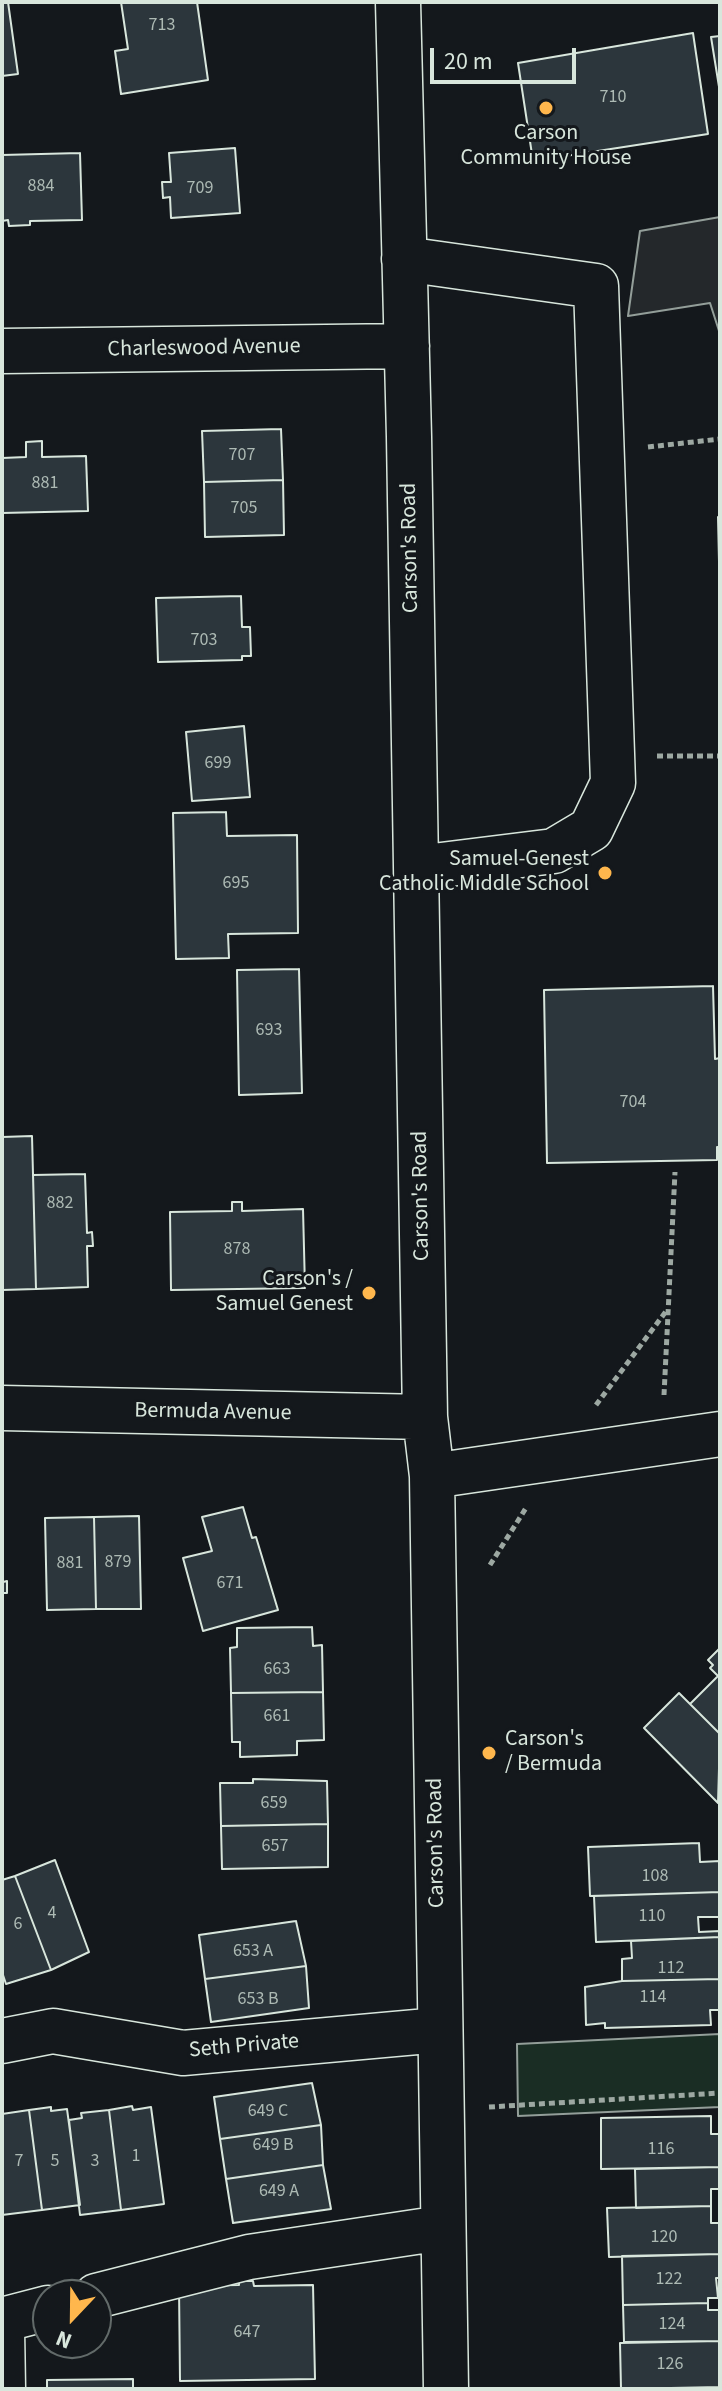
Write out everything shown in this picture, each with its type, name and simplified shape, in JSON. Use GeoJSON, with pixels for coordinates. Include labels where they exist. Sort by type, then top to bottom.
{"type":"FeatureCollection","features":[{"type":"Feature","properties":{"kind":"street","name":"Carson's Road"},"geometry":{"type":"LineString","coordinates":[[398,2],[417,868],[425,1417],[432,1476],[446,2389]]}},
{"type":"Feature","properties":{"kind":"street"},"geometry":{"type":"LineString","coordinates":[[404,259],[596,286],[613,783],[591,829],[554,851],[417,868]]}},
{"type":"Feature","properties":{"kind":"street","name":"Charleswood Avenue"},"geometry":{"type":"LineString","coordinates":[[2,351],[407,346]]}},
{"type":"Feature","properties":{"kind":"street","name":"Bermuda Avenue"},"geometry":{"type":"LineString","coordinates":[[2,1408],[425,1417]]}},
{"type":"Feature","properties":{"kind":"street"},"geometry":{"type":"LineString","coordinates":[[432,1476],[720,1434]]}},
{"type":"Feature","properties":{"kind":"street","name":"Seth Private"},"geometry":{"type":"LineString","coordinates":[[2,2041],[53,2031],[183,2053],[439,2030]]}},
{"type":"Feature","properties":{"kind":"street"},"geometry":{"type":"LineString","coordinates":[[112,2292],[249,2257],[442,2228]]}},
{"type":"Feature","properties":{"kind":"street"},"geometry":{"type":"LineString","coordinates":[[2,2320],[32,2312]]}},
{"type":"Feature","properties":{"kind":"street"},"geometry":{"type":"LineString","coordinates":[[2,2328],[3,2389]]}},
{"type":"Feature","properties":{"kind":"path"},"geometry":{"type":"LineString","coordinates":[[603,453],[720,439]]}},
{"type":"Feature","properties":{"kind":"path"},"geometry":{"type":"LineString","coordinates":[[612,757],[720,756]]}},
{"type":"Feature","properties":{"kind":"path"},"geometry":{"type":"LineString","coordinates":[[664,1397],[675,1172]]}},
{"type":"Feature","properties":{"kind":"path"},"geometry":{"type":"LineString","coordinates":[[593,1409],[668,1310]]}},
{"type":"Feature","properties":{"kind":"path"},"geometry":{"type":"LineString","coordinates":[[500,2107],[720,2093]]}},
{"type":"Feature","properties":{"kind":"green space"},"geometry":{"type":"Polygon","coordinates":[[[720,2034],[720,2107],[518,2116],[517,2044],[720,2034]]]}},
{"type":"Feature","properties":{"kind":"shaded area"},"geometry":{"type":"Polygon","coordinates":[[[720,217],[720,334],[710,303],[628,316],[640,231],[720,217]]]}},
{"type":"Feature","properties":{"kind":"building"},"geometry":{"type":"Polygon","coordinates":[[[2,2],[8,2],[18,74],[2,76],[2,2]]]}},
{"type":"Feature","properties":{"kind":"building"},"geometry":{"type":"Polygon","coordinates":[[[121,2],[197,2],[208,80],[121,94],[115,51],[128,49],[121,2]]]}},
{"type":"Feature","properties":{"kind":"building"},"geometry":{"type":"Polygon","coordinates":[[[693,33],[708,134],[533,161],[518,63],[693,33]]]}},
{"type":"Feature","properties":{"kind":"building"},"geometry":{"type":"Polygon","coordinates":[[[720,36],[720,93],[711,37],[720,36]]]}},
{"type":"Feature","properties":{"kind":"building"},"geometry":{"type":"Polygon","coordinates":[[[235,148],[240,213],[171,218],[170,197],[163,198],[162,182],[171,182],[169,153],[235,148]]]}},
{"type":"Feature","properties":{"kind":"building"},"geometry":{"type":"Polygon","coordinates":[[[80,153],[82,220],[30,221],[30,225],[9,226],[8,220],[2,221],[2,155],[80,153]]]}},
{"type":"Feature","properties":{"kind":"building"},"geometry":{"type":"Polygon","coordinates":[[[281,429],[283,480],[204,482],[202,431],[281,429]]]}},
{"type":"Feature","properties":{"kind":"building"},"geometry":{"type":"Polygon","coordinates":[[[42,441],[42,457],[86,456],[88,511],[2,513],[2,458],[26,457],[26,442],[42,441]]]}},
{"type":"Feature","properties":{"kind":"building"},"geometry":{"type":"Polygon","coordinates":[[[283,480],[284,535],[205,537],[204,482],[283,480]]]}},
{"type":"Feature","properties":{"kind":"building"},"geometry":{"type":"Polygon","coordinates":[[[718,517],[720,517],[720,606],[718,517]]]}},
{"type":"Feature","properties":{"kind":"building"},"geometry":{"type":"Polygon","coordinates":[[[241,596],[242,627],[250,627],[251,656],[242,656],[242,660],[158,662],[156,598],[241,596]]]}},
{"type":"Feature","properties":{"kind":"building"},"geometry":{"type":"Polygon","coordinates":[[[244,726],[250,797],[192,801],[186,732],[244,726]]]}},
{"type":"Feature","properties":{"kind":"building"},"geometry":{"type":"Polygon","coordinates":[[[226,812],[227,836],[297,835],[298,933],[228,934],[229,958],[176,959],[173,813],[226,812]]]}},
{"type":"Feature","properties":{"kind":"building"},"geometry":{"type":"Polygon","coordinates":[[[299,969],[302,1093],[239,1095],[237,970],[299,969]]]}},
{"type":"Feature","properties":{"kind":"building"},"geometry":{"type":"Polygon","coordinates":[[[713,986],[715,1059],[720,1058],[720,1147],[717,1147],[717,1160],[547,1163],[544,990],[713,986]]]}},
{"type":"Feature","properties":{"kind":"building"},"geometry":{"type":"Polygon","coordinates":[[[32,1136],[36,1289],[2,1290],[2,1137],[32,1136]]]}},
{"type":"Feature","properties":{"kind":"building"},"geometry":{"type":"Polygon","coordinates":[[[85,1174],[87,1233],[92,1232],[93,1246],[87,1246],[88,1287],[36,1289],[33,1175],[85,1174]]]}},
{"type":"Feature","properties":{"kind":"building"},"geometry":{"type":"Polygon","coordinates":[[[232,1202],[242,1202],[242,1211],[303,1209],[305,1288],[171,1290],[170,1212],[232,1211],[232,1202]]]}},
{"type":"Feature","properties":{"kind":"building"},"geometry":{"type":"Polygon","coordinates":[[[243,1507],[252,1538],[256,1537],[278,1610],[203,1631],[183,1558],[212,1551],[202,1517],[243,1507]]]}},
{"type":"Feature","properties":{"kind":"building"},"geometry":{"type":"Polygon","coordinates":[[[139,1516],[141,1609],[96,1609],[94,1517],[139,1516]]]}},
{"type":"Feature","properties":{"kind":"building"},"geometry":{"type":"Polygon","coordinates":[[[94,1517],[96,1609],[47,1610],[45,1518],[94,1517]]]}},
{"type":"Feature","properties":{"kind":"building"},"geometry":{"type":"Polygon","coordinates":[[[2,1536],[3,1582],[7,1581],[7,1593],[3,1593],[2,1625],[2,1536]]]}},
{"type":"Feature","properties":{"kind":"building"},"geometry":{"type":"Polygon","coordinates":[[[312,1627],[313,1646],[322,1645],[323,1692],[231,1693],[230,1648],[237,1647],[237,1628],[312,1627]]]}},
{"type":"Feature","properties":{"kind":"building"},"geometry":{"type":"Polygon","coordinates":[[[720,1648],[720,1678],[710,1668],[713,1665],[708,1660],[720,1648]]]}},
{"type":"Feature","properties":{"kind":"building"},"geometry":{"type":"Polygon","coordinates":[[[718,1676],[720,1678],[720,1734],[690,1704],[718,1676]]]}},
{"type":"Feature","properties":{"kind":"building"},"geometry":{"type":"Polygon","coordinates":[[[323,1692],[324,1740],[297,1741],[297,1755],[240,1757],[240,1742],[232,1742],[231,1693],[323,1692]]]}},
{"type":"Feature","properties":{"kind":"building"},"geometry":{"type":"Polygon","coordinates":[[[679,1693],[720,1734],[718,1803],[644,1728],[679,1693]]]}},
{"type":"Feature","properties":{"kind":"building"},"geometry":{"type":"Polygon","coordinates":[[[253,1779],[327,1781],[328,1824],[221,1826],[220,1783],[253,1783],[253,1779]]]}},
{"type":"Feature","properties":{"kind":"building"},"geometry":{"type":"Polygon","coordinates":[[[328,1824],[328,1867],[222,1869],[221,1826],[328,1824]]]}},
{"type":"Feature","properties":{"kind":"building"},"geometry":{"type":"Polygon","coordinates":[[[699,1843],[700,1862],[720,1861],[720,1892],[590,1896],[588,1847],[699,1843]]]}},
{"type":"Feature","properties":{"kind":"building"},"geometry":{"type":"Polygon","coordinates":[[[55,1860],[89,1952],[51,1970],[15,1876],[55,1860]]]}},
{"type":"Feature","properties":{"kind":"building"},"geometry":{"type":"Polygon","coordinates":[[[15,1876],[51,1970],[6,1984],[2,1972],[2,1880],[15,1876]]]}},
{"type":"Feature","properties":{"kind":"building"},"geometry":{"type":"Polygon","coordinates":[[[720,1892],[720,1917],[698,1917],[699,1932],[720,1931],[720,1937],[596,1942],[594,1896],[720,1892]]]}},
{"type":"Feature","properties":{"kind":"building"},"geometry":{"type":"Polygon","coordinates":[[[296,1921],[306,1966],[205,1979],[199,1935],[296,1921]]]}},
{"type":"Feature","properties":{"kind":"building"},"geometry":{"type":"Polygon","coordinates":[[[720,1937],[720,1979],[622,1981],[622,1959],[632,1958],[631,1941],[720,1937]]]}},
{"type":"Feature","properties":{"kind":"building"},"geometry":{"type":"Polygon","coordinates":[[[306,1966],[309,2008],[211,2022],[205,1979],[306,1966]]]}},
{"type":"Feature","properties":{"kind":"building"},"geometry":{"type":"Polygon","coordinates":[[[720,1979],[720,2010],[710,2010],[711,2025],[605,2028],[605,2023],[586,2025],[585,1987],[622,1981],[720,1979]]]}},
{"type":"Feature","properties":{"kind":"building"},"geometry":{"type":"Polygon","coordinates":[[[312,2083],[321,2125],[220,2139],[214,2097],[312,2083]]]}},
{"type":"Feature","properties":{"kind":"building"},"geometry":{"type":"Polygon","coordinates":[[[132,2106],[133,2110],[151,2107],[164,2204],[121,2210],[109,2110],[132,2106]]]}},
{"type":"Feature","properties":{"kind":"building"},"geometry":{"type":"Polygon","coordinates":[[[51,2107],[51,2111],[67,2109],[80,2205],[42,2210],[29,2110],[51,2107]]]}},
{"type":"Feature","properties":{"kind":"building"},"geometry":{"type":"Polygon","coordinates":[[[29,2110],[42,2210],[2,2215],[2,2114],[29,2110]]]}},
{"type":"Feature","properties":{"kind":"building"},"geometry":{"type":"Polygon","coordinates":[[[109,2110],[121,2210],[80,2215],[69,2120],[82,2118],[81,2113],[109,2110]]]}},
{"type":"Feature","properties":{"kind":"building"},"geometry":{"type":"Polygon","coordinates":[[[711,2116],[711,2134],[720,2134],[720,2167],[601,2169],[601,2118],[711,2116]]]}},
{"type":"Feature","properties":{"kind":"building"},"geometry":{"type":"Polygon","coordinates":[[[321,2125],[323,2165],[226,2179],[220,2139],[321,2125]]]}},
{"type":"Feature","properties":{"kind":"building"},"geometry":{"type":"Polygon","coordinates":[[[323,2165],[331,2209],[233,2223],[226,2179],[323,2165]]]}},
{"type":"Feature","properties":{"kind":"building"},"geometry":{"type":"Polygon","coordinates":[[[720,2167],[720,2189],[711,2189],[711,2206],[636,2208],[635,2169],[720,2167]]]}},
{"type":"Feature","properties":{"kind":"building"},"geometry":{"type":"Polygon","coordinates":[[[711,2206],[711,2223],[720,2223],[720,2254],[609,2257],[607,2208],[711,2206]]]}},
{"type":"Feature","properties":{"kind":"building"},"geometry":{"type":"Polygon","coordinates":[[[720,2254],[720,2278],[716,2278],[718,2298],[708,2298],[708,2303],[623,2305],[622,2256],[720,2254]]]}},
{"type":"Feature","properties":{"kind":"building"},"geometry":{"type":"Polygon","coordinates":[[[239,2281],[253,2281],[254,2286],[313,2285],[315,2379],[180,2381],[179,2286],[239,2285],[239,2281]]]}},
{"type":"Feature","properties":{"kind":"building"},"geometry":{"type":"Polygon","coordinates":[[[708,2303],[708,2310],[720,2310],[720,2341],[624,2342],[623,2305],[708,2303]]]}},
{"type":"Feature","properties":{"kind":"building"},"geometry":{"type":"Polygon","coordinates":[[[720,2341],[720,2387],[621,2389],[620,2343],[720,2341]]]}},
{"type":"Feature","properties":{"kind":"building"},"geometry":{"type":"Polygon","coordinates":[[[133,2379],[133,2389],[47,2389],[47,2380],[133,2379]]]}},
{"type":"Feature","properties":{"kind":"place","name":"Carson Community House"},"geometry":{"type":"Point","coordinates":[546,108]}},
{"type":"Feature","properties":{"kind":"place","name":"Samuel-Genest Catholic Middle School"},"geometry":{"type":"Point","coordinates":[605,873]}},
{"type":"Feature","properties":{"kind":"place","name":"Carson's / Samuel Genest"},"geometry":{"type":"Point","coordinates":[369,1293]}},
{"type":"Feature","properties":{"kind":"place","name":"Carson's / Bermuda"},"geometry":{"type":"Point","coordinates":[489,1753]}}]}
